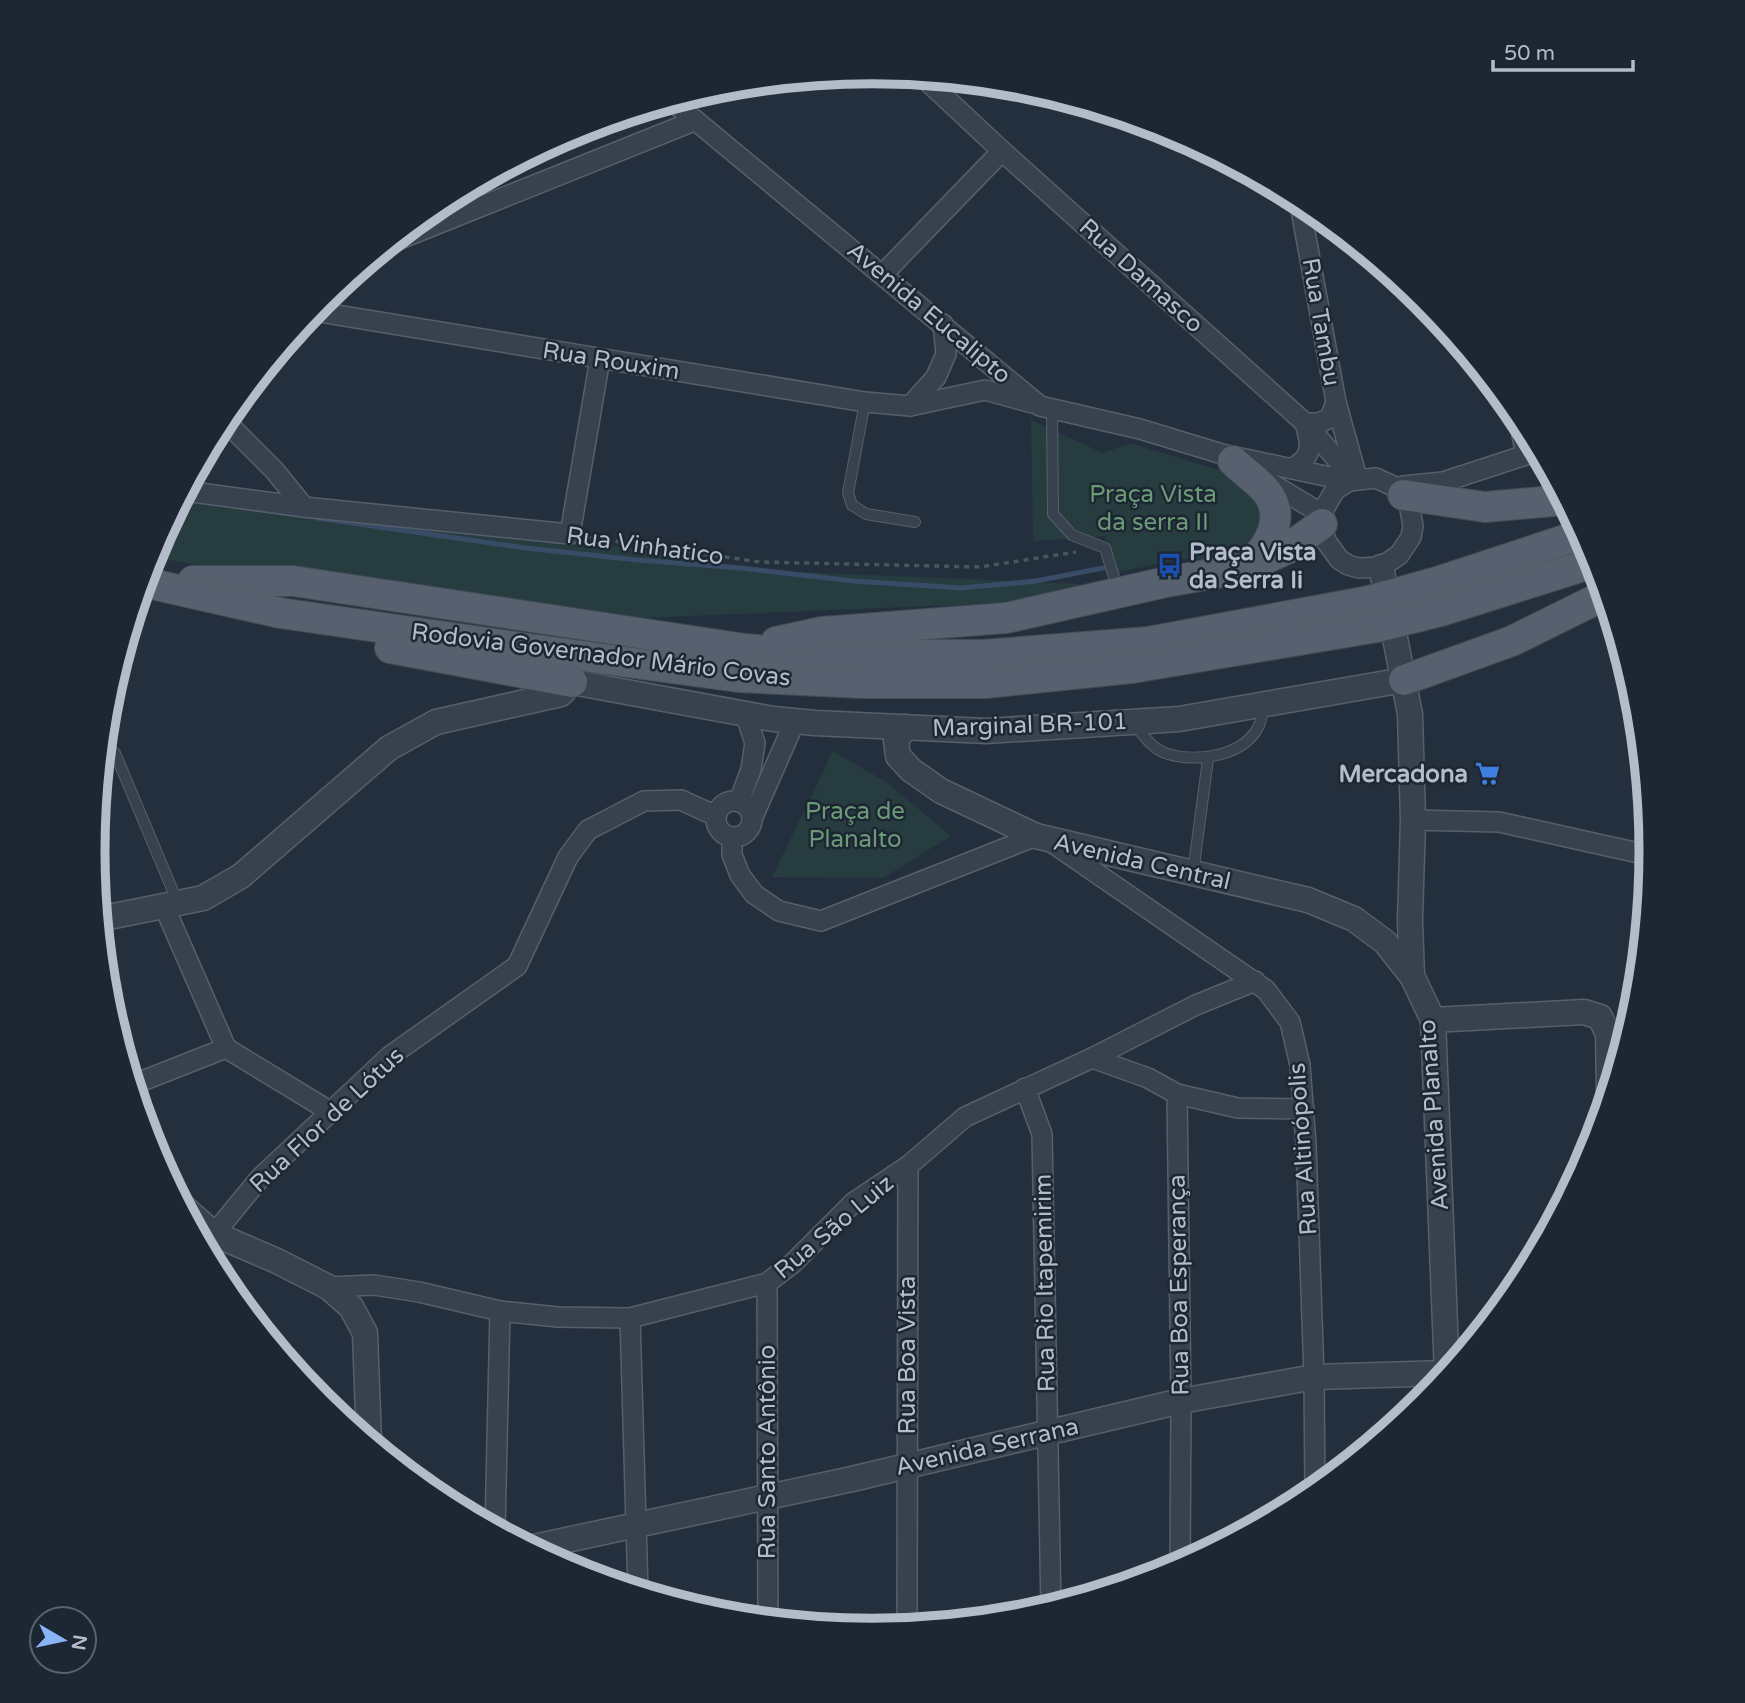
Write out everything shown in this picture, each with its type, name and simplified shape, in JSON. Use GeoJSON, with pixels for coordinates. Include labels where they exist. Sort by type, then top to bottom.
{"type":"FeatureCollection","features":[{"type":"Feature","properties":{"kind":"main road"},"geometry":{"type":"LineString","coordinates":[[1227,457],[1268,492],[1275,511],[1273,533],[1264,551],[1245,568]]}},
{"type":"Feature","properties":{"kind":"main road"},"geometry":{"type":"LineString","coordinates":[[1399,491],[1485,507],[1555,501]]}},
{"type":"Feature","properties":{"kind":"main road"},"geometry":{"type":"LineString","coordinates":[[745,649],[822,632],[1006,618],[1245,568],[1287,550],[1322,519]]}},
{"type":"Feature","properties":{"kind":"main road","name":"Rodovia Governador Mário Covas"},"geometry":{"type":"LineString","coordinates":[[1439,597],[1573,538]]}},
{"type":"Feature","properties":{"kind":"main road","name":"Rodovia Governador Mário Covas"},"geometry":{"type":"LineString","coordinates":[[154,583],[280,613],[738,677],[862,683],[986,683],[1132,668],[1584,564]]}},
{"type":"Feature","properties":{"kind":"main road","name":"Rodovia Governador Mário Covas"},"geometry":{"type":"LineString","coordinates":[[155,581],[293,581],[745,649],[815,654],[982,655],[1148,642],[1373,614]]}},
{"type":"Feature","properties":{"kind":"main road"},"geometry":{"type":"LineString","coordinates":[[1404,680],[1513,641],[1597,598]]}},
{"type":"Feature","properties":{"kind":"main road"},"geometry":{"type":"LineString","coordinates":[[280,613],[376,646],[572,682]]}},
{"type":"Feature","properties":{"kind":"street","name":"Rua Damasco"},"geometry":{"type":"LineString","coordinates":[[934,87],[1305,423],[1353,480]]}},
{"type":"Feature","properties":{"kind":"street","name":"Avenida Eucalipto"},"geometry":{"type":"LineString","coordinates":[[680,109],[1046,407],[1140,429],[1227,457],[1353,480]]}},
{"type":"Feature","properties":{"kind":"street"},"geometry":{"type":"LineString","coordinates":[[423,230],[694,121]]}},
{"type":"Feature","properties":{"kind":"street"},"geometry":{"type":"LineString","coordinates":[[883,274],[1002,151]]}},
{"type":"Feature","properties":{"kind":"street","name":"Rua Tambu"},"geometry":{"type":"LineString","coordinates":[[1302,215],[1353,480]]}},
{"type":"Feature","properties":{"kind":"street","name":"Rua Rouxim"},"geometry":{"type":"LineString","coordinates":[[326,313],[865,402],[909,406],[985,390],[1046,407]]}},
{"type":"Feature","properties":{"kind":"street"},"geometry":{"type":"LineString","coordinates":[[909,406],[936,377],[946,354],[943,324]]}},
{"type":"Feature","properties":{"kind":"street"},"geometry":{"type":"LineString","coordinates":[[570,534],[600,359]]}},
{"type":"Feature","properties":{"kind":"street","name":"Rua Tambu"},"geometry":{"type":"LineString","coordinates":[[1305,423],[1319,423],[1330,418],[1336,402]]}},
{"type":"Feature","properties":{"kind":"street"},"geometry":{"type":"LineString","coordinates":[[1292,468],[1302,463],[1309,453],[1310,440],[1305,423]]}},
{"type":"Feature","properties":{"kind":"street"},"geometry":{"type":"LineString","coordinates":[[232,429],[274,470],[304,507]]}},
{"type":"Feature","properties":{"kind":"street"},"geometry":{"type":"LineString","coordinates":[[1399,491],[1443,482],[1526,455],[1524,447]]}},
{"type":"Feature","properties":{"kind":"street","name":"Avenida Eucalipto"},"geometry":{"type":"LineString","coordinates":[[1227,457],[1322,519]]}},
{"type":"Feature","properties":{"kind":"street"},"geometry":{"type":"LineString","coordinates":[[1376,478],[1399,491],[1412,515],[1411,537],[1399,555],[1381,567],[1359,568],[1339,559],[1325,541],[1322,519],[1328,499],[1335,491],[1353,480],[1376,478]]}},
{"type":"Feature","properties":{"kind":"street","name":"Rua Vinhatico"},"geometry":{"type":"LineString","coordinates":[[195,492],[304,507],[570,534]]}},
{"type":"Feature","properties":{"kind":"street","name":"Avenida Planalto"},"geometry":{"type":"LineString","coordinates":[[1381,567],[1410,714],[1413,820],[1410,920],[1412,976],[1433,1020],[1447,1362]]}},
{"type":"Feature","properties":{"kind":"street","name":"Marginal BR-101"},"geometry":{"type":"LineString","coordinates":[[572,682],[795,721],[986,731],[1179,719],[1404,680]]}},
{"type":"Feature","properties":{"kind":"street"},"geometry":{"type":"LineString","coordinates":[[109,917],[203,898],[241,876],[389,748],[436,722],[561,694],[572,682]]}},
{"type":"Feature","properties":{"kind":"street"},"geometry":{"type":"LineString","coordinates":[[739,802],[751,769],[755,743],[745,713]]}},
{"type":"Feature","properties":{"kind":"street"},"geometry":{"type":"LineString","coordinates":[[752,819],[748,808],[739,802],[727,803],[716,816],[717,827],[727,836],[744,835],[748,831],[795,721]]}},
{"type":"Feature","properties":{"kind":"street","name":"Avenida Central"},"geometry":{"type":"LineString","coordinates":[[906,727],[895,740],[898,756],[911,770],[941,790],[1044,839],[1308,900],[1354,919],[1385,942],[1412,976]]}},
{"type":"Feature","properties":{"kind":"street","name":"Rua Flor de Lótus"},"geometry":{"type":"LineString","coordinates":[[214,1234],[260,1178],[390,1056],[517,966],[568,857],[589,830],[644,801],[681,800],[716,816]]}},
{"type":"Feature","properties":{"kind":"street"},"geometry":{"type":"LineString","coordinates":[[1413,820],[1499,822],[1640,853]]}},
{"type":"Feature","properties":{"kind":"street"},"geometry":{"type":"LineString","coordinates":[[732,837],[732,855],[740,875],[754,894],[779,911],[821,920],[1044,839]]}},
{"type":"Feature","properties":{"kind":"street","name":"Rua Altinópolis"},"geometry":{"type":"LineString","coordinates":[[1044,839],[1255,981],[1266,990],[1290,1022],[1300,1065],[1304,1109],[1314,1377],[1315,1478]]}},
{"type":"Feature","properties":{"kind":"street"},"geometry":{"type":"LineString","coordinates":[[1121,890],[1121,874],[1127,866],[1138,862]]}},
{"type":"Feature","properties":{"kind":"street"},"geometry":{"type":"LineString","coordinates":[[171,905],[226,1048],[331,1112]]}},
{"type":"Feature","properties":{"kind":"street"},"geometry":{"type":"LineString","coordinates":[[1354,919],[1396,925],[1410,920]]}},
{"type":"Feature","properties":{"kind":"street","name":"Rua São Luiz"},"geometry":{"type":"LineString","coordinates":[[202,1224],[214,1234],[328,1287],[374,1285],[419,1292],[500,1311],[558,1317],[630,1318],[766,1283],[793,1263],[853,1203],[908,1166],[965,1117],[1092,1058],[1196,1005],[1255,981]]}},
{"type":"Feature","properties":{"kind":"street"},"geometry":{"type":"LineString","coordinates":[[1433,1020],[1584,1012],[1600,1017],[1608,1034],[1609,1067]]}},
{"type":"Feature","properties":{"kind":"street"},"geometry":{"type":"LineString","coordinates":[[141,1082],[226,1048]]}},
{"type":"Feature","properties":{"kind":"street"},"geometry":{"type":"LineString","coordinates":[[1092,1058],[1148,1078],[1177,1094],[1238,1108],[1304,1109]]}},
{"type":"Feature","properties":{"kind":"street","name":"Rua Rio Itapemirim"},"geometry":{"type":"LineString","coordinates":[[1025,1088],[1042,1134],[1051,1598]]}},
{"type":"Feature","properties":{"kind":"street","name":"Rua Boa Esperança"},"geometry":{"type":"LineString","coordinates":[[1177,1094],[1180,1555]]}},
{"type":"Feature","properties":{"kind":"street","name":"Rua Boa Vista"},"geometry":{"type":"LineString","coordinates":[[907,1618],[908,1166]]}},
{"type":"Feature","properties":{"kind":"street","name":"Rua Santo Antônio"},"geometry":{"type":"LineString","coordinates":[[766,1283],[768,1611]]}},
{"type":"Feature","properties":{"kind":"street"},"geometry":{"type":"LineString","coordinates":[[328,1287],[351,1307],[365,1333],[369,1431]]}},
{"type":"Feature","properties":{"kind":"street"},"geometry":{"type":"LineString","coordinates":[[495,1519],[500,1311]]}},
{"type":"Feature","properties":{"kind":"street"},"geometry":{"type":"LineString","coordinates":[[630,1318],[638,1582]]}},
{"type":"Feature","properties":{"kind":"street","name":"Avenida Serrana"},"geometry":{"type":"LineString","coordinates":[[544,1545],[766,1498],[1181,1401],[1314,1377],[1434,1374]]}},
{"type":"Feature","properties":{"kind":"lane"},"geometry":{"type":"LineString","coordinates":[[865,402],[848,493],[852,505],[866,514],[915,522]]}},
{"type":"Feature","properties":{"kind":"lane"},"geometry":{"type":"LineString","coordinates":[[1046,407],[1054,514],[1072,535],[1105,548],[1119,593]]}},
{"type":"Feature","properties":{"kind":"lane"},"geometry":{"type":"LineString","coordinates":[[1133,722],[1153,746],[1167,754],[1208,759],[1241,746],[1259,724],[1263,705]]}},
{"type":"Feature","properties":{"kind":"lane"},"geometry":{"type":"LineString","coordinates":[[115,753],[171,905]]}},
{"type":"Feature","properties":{"kind":"lane"},"geometry":{"type":"LineString","coordinates":[[1193,874],[1208,759]]}},
{"type":"Feature","properties":{"kind":"lane"},"geometry":{"type":"LineString","coordinates":[[1600,1017],[1619,1028]]}},
{"type":"Feature","properties":{"kind":"path","name":"Rua Vinhatico"},"geometry":{"type":"LineString","coordinates":[[570,534],[774,563],[981,567],[1105,548]]}},
{"type":"Feature","properties":{"kind":"green space","name":"Praça Vista da serra II"},"geometry":{"type":"Polygon","coordinates":[[[1031,420],[1103,453],[1130,443],[1219,470],[1251,489],[1258,503],[1262,524],[1255,545],[1229,562],[1184,558],[1115,573],[1105,536],[1033,541],[1031,420]]]}},
{"type":"Feature","properties":{"kind":"green space"},"geometry":{"type":"Polygon","coordinates":[[[199,484],[664,553],[708,552],[705,568],[1080,584],[1078,600],[543,622],[163,559],[199,484]]]}},
{"type":"Feature","properties":{"kind":"green space","name":"Praça de Planalto"},"geometry":{"type":"Polygon","coordinates":[[[833,751],[886,782],[951,836],[883,878],[772,877],[833,751]]]}},
{"type":"Feature","properties":{"kind":"waterway"},"geometry":{"type":"LineString","coordinates":[[317,518],[526,548],[853,581],[961,588],[1036,581],[1103,568]]}},
{"type":"Feature","properties":{"kind":"place","name":"Praça Vista da Serra Ii"},"geometry":{"type":"Point","coordinates":[1169,566]}},
{"type":"Feature","properties":{"kind":"place","name":"Mercadona"},"geometry":{"type":"Point","coordinates":[1488,774]}}]}
